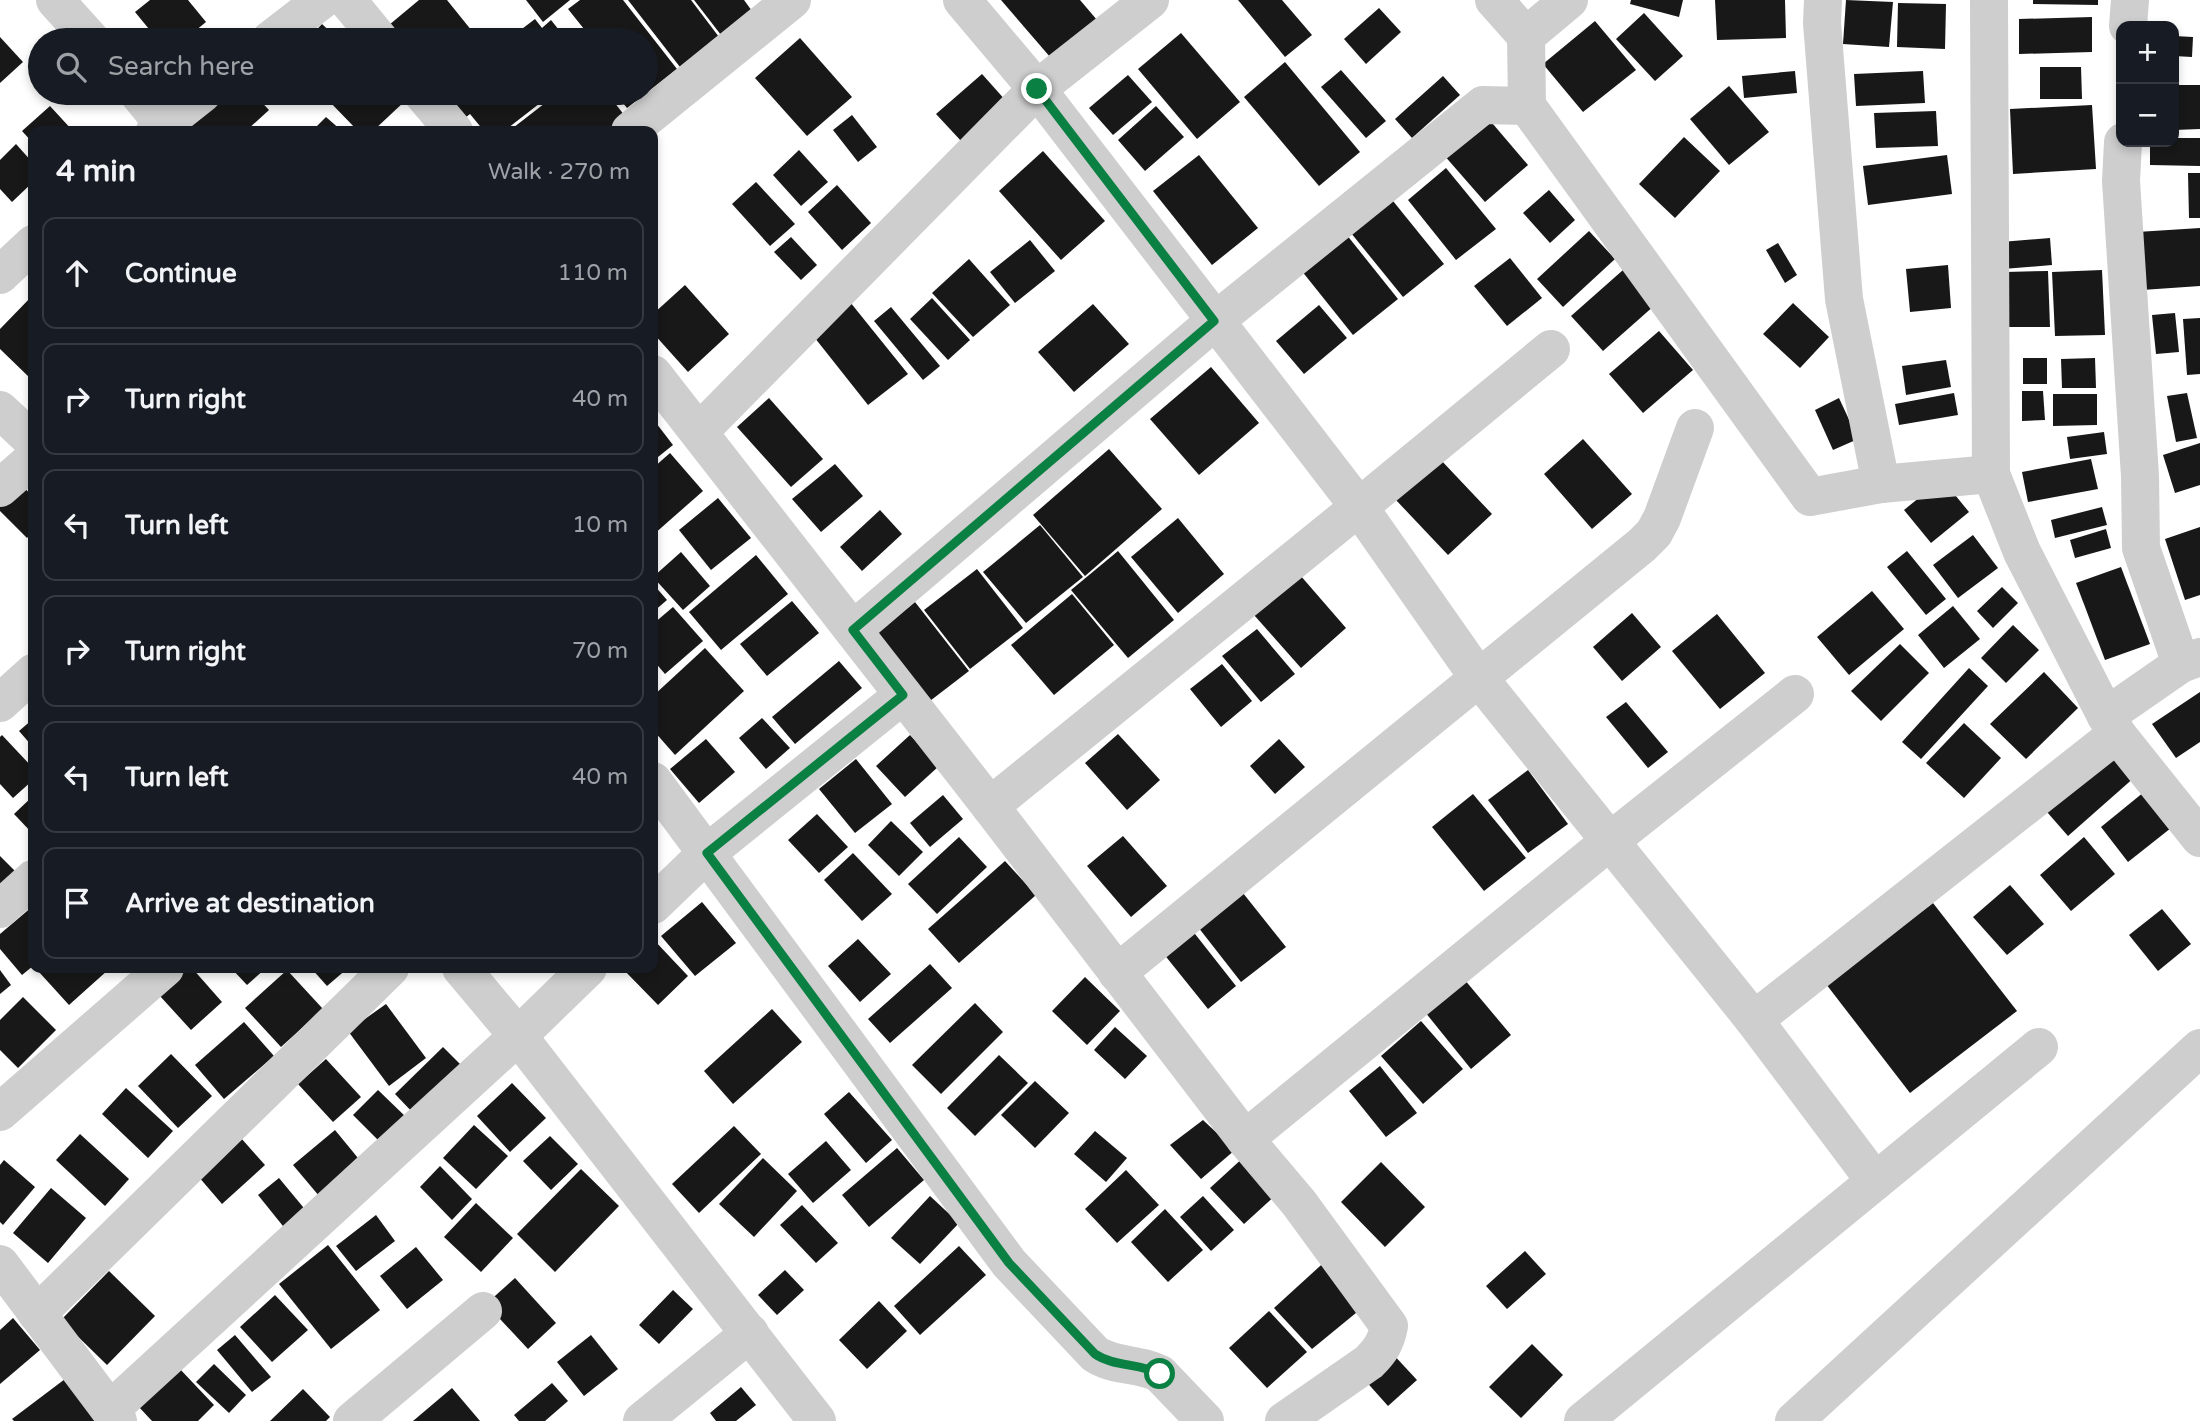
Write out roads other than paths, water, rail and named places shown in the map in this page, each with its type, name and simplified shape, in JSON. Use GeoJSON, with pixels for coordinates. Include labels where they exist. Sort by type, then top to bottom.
{"type":"FeatureCollection","features":[{"type":"Feature","properties":{"kind":"street"},"geometry":{"type":"LineString","coordinates":[[55,0],[80,28]]}},
{"type":"Feature","properties":{"kind":"street"},"geometry":{"type":"LineString","coordinates":[[286,28],[322,0]]}},
{"type":"Feature","properties":{"kind":"street"},"geometry":{"type":"LineString","coordinates":[[347,0],[370,28]]}},
{"type":"Feature","properties":{"kind":"street"},"geometry":{"type":"LineString","coordinates":[[636,126],[792,0]]}},
{"type":"Feature","properties":{"kind":"street"},"geometry":{"type":"LineString","coordinates":[[962,0],[1037,89],[1359,507],[1478,677],[1754,1020],[1875,1181]]}},
{"type":"Feature","properties":{"kind":"street"},"geometry":{"type":"LineString","coordinates":[[699,432],[1037,89],[1150,0]]}},
{"type":"Feature","properties":{"kind":"street"},"geometry":{"type":"LineString","coordinates":[[1494,0],[1526,36],[1527,106],[1810,497],[1881,484],[1991,474]]}},
{"type":"Feature","properties":{"kind":"street"},"geometry":{"type":"LineString","coordinates":[[1526,36],[1569,0]]}},
{"type":"Feature","properties":{"kind":"street"},"geometry":{"type":"LineString","coordinates":[[1823,0],[1822,23],[1844,299],[1881,484]]}},
{"type":"Feature","properties":{"kind":"street"},"geometry":{"type":"LineString","coordinates":[[1989,0],[1991,474],[2022,552],[2112,725],[2200,838]]}},
{"type":"Feature","properties":{"kind":"street"},"geometry":{"type":"LineString","coordinates":[[2129,21],[2130,0]]}},
{"type":"Feature","properties":{"kind":"street"},"geometry":{"type":"LineString","coordinates":[[147,105],[162,126]]}},
{"type":"Feature","properties":{"kind":"street"},"geometry":{"type":"LineString","coordinates":[[165,126],[189,105]]}},
{"type":"Feature","properties":{"kind":"street"},"geometry":{"type":"LineString","coordinates":[[432,105],[450,126]]}},
{"type":"Feature","properties":{"kind":"street"},"geometry":{"type":"LineString","coordinates":[[853,630],[1214,321],[1483,105],[1527,106]]}},
{"type":"Feature","properties":{"kind":"street"},"geometry":{"type":"LineString","coordinates":[[1754,1020],[2191,661],[2141,548],[2140,476],[2121,181],[2123,147]]}},
{"type":"Feature","properties":{"kind":"street"},"geometry":{"type":"LineString","coordinates":[[0,275],[28,249]]}},
{"type":"Feature","properties":{"kind":"street"},"geometry":{"type":"LineString","coordinates":[[990,806],[1551,349]]}},
{"type":"Feature","properties":{"kind":"street"},"geometry":{"type":"LineString","coordinates":[[658,380],[1245,1139],[1299,1203],[1389,1326],[1387,1340],[1369,1362],[1284,1421]]}},
{"type":"Feature","properties":{"kind":"street"},"geometry":{"type":"LineString","coordinates":[[0,410],[28,436]]}},
{"type":"Feature","properties":{"kind":"street"},"geometry":{"type":"LineString","coordinates":[[1118,973],[1642,545],[1654,533],[1662,518],[1695,428]]}},
{"type":"Feature","properties":{"kind":"street"},"geometry":{"type":"LineString","coordinates":[[0,488],[28,463]]}},
{"type":"Feature","properties":{"kind":"street"},"geometry":{"type":"LineString","coordinates":[[0,704],[28,678]]}},
{"type":"Feature","properties":{"kind":"street"},"geometry":{"type":"LineString","coordinates":[[1245,1139],[1794,694]]}},
{"type":"Feature","properties":{"kind":"street"},"geometry":{"type":"LineString","coordinates":[[658,900],[707,853],[903,695]]}},
{"type":"Feature","properties":{"kind":"street"},"geometry":{"type":"LineString","coordinates":[[658,788],[1009,1263],[1095,1354],[1108,1361],[1160,1374],[1205,1421]]}},
{"type":"Feature","properties":{"kind":"street"},"geometry":{"type":"LineString","coordinates":[[0,909],[28,884]]}},
{"type":"Feature","properties":{"kind":"street"},"geometry":{"type":"LineString","coordinates":[[0,1112],[159,973]]}},
{"type":"Feature","properties":{"kind":"street"},"geometry":{"type":"LineString","coordinates":[[37,1314],[385,973]]}},
{"type":"Feature","properties":{"kind":"street"},"geometry":{"type":"LineString","coordinates":[[465,973],[817,1421]]}},
{"type":"Feature","properties":{"kind":"street"},"geometry":{"type":"LineString","coordinates":[[0,1264],[114,1416],[583,973]]}},
{"type":"Feature","properties":{"kind":"street"},"geometry":{"type":"LineString","coordinates":[[1583,1421],[2039,1047]]}},
{"type":"Feature","properties":{"kind":"street"},"geometry":{"type":"LineString","coordinates":[[1794,1421],[2200,1048]]}},
{"type":"Feature","properties":{"kind":"street"},"geometry":{"type":"LineString","coordinates":[[352,1421],[483,1311]]}},
{"type":"Feature","properties":{"kind":"street"},"geometry":{"type":"LineString","coordinates":[[642,1421],[750,1333]]}}]}
